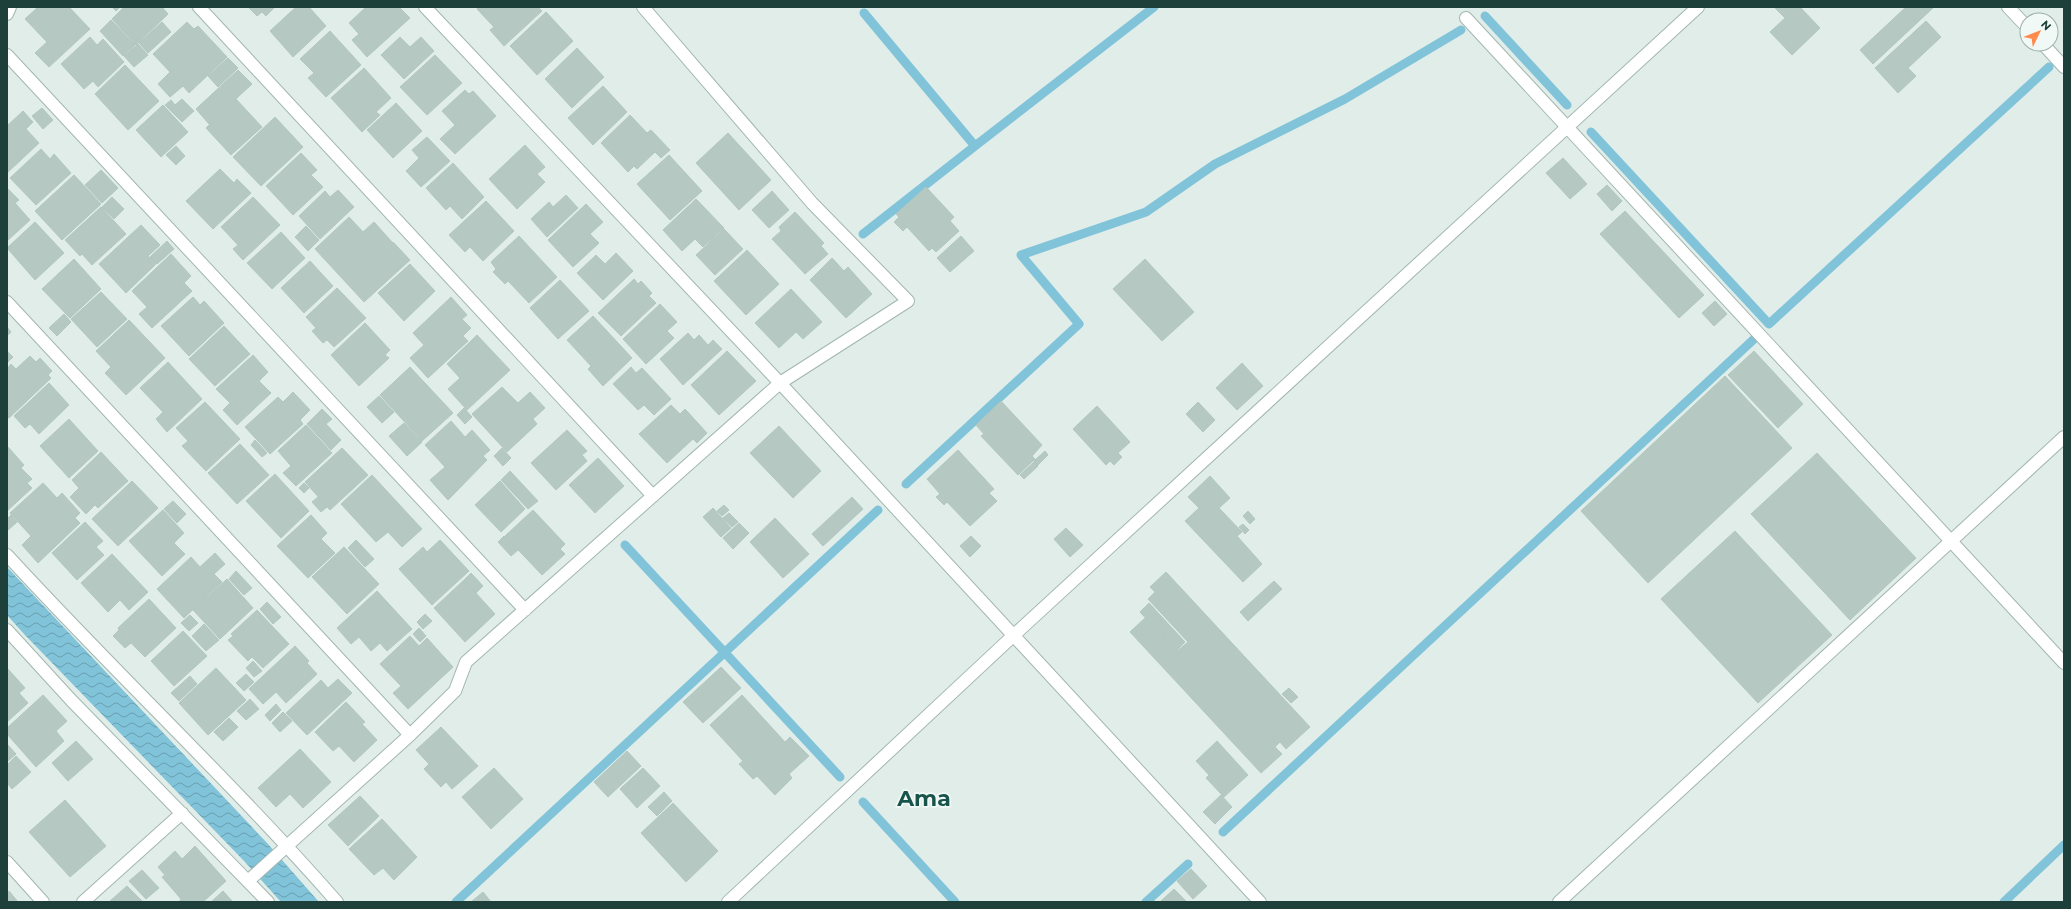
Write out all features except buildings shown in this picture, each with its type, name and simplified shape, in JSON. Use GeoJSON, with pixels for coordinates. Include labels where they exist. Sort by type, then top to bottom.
{"type":"FeatureCollection","features":[{"type":"Feature","properties":{"kind":"street"},"geometry":{"type":"LineString","coordinates":[[7,14],[10,7]]}},
{"type":"Feature","properties":{"kind":"street"},"geometry":{"type":"LineString","coordinates":[[199,7],[653,496]]}},
{"type":"Feature","properties":{"kind":"street"},"geometry":{"type":"LineString","coordinates":[[425,7],[780,383],[1260,902]]}},
{"type":"Feature","properties":{"kind":"street"},"geometry":{"type":"LineString","coordinates":[[251,878],[410,735],[454,691],[466,662],[780,383],[908,301],[812,203],[643,7]]}},
{"type":"Feature","properties":{"kind":"street"},"geometry":{"type":"LineString","coordinates":[[728,902],[1014,635],[1698,7]]}},
{"type":"Feature","properties":{"kind":"street"},"geometry":{"type":"LineString","coordinates":[[2008,7],[2019,19]]}},
{"type":"Feature","properties":{"kind":"street"},"geometry":{"type":"LineString","coordinates":[[1466,18],[2064,663]]}},
{"type":"Feature","properties":{"kind":"street"},"geometry":{"type":"LineString","coordinates":[[2050,52],[2064,67]]}},
{"type":"Feature","properties":{"kind":"street"},"geometry":{"type":"LineString","coordinates":[[7,55],[525,610]]}},
{"type":"Feature","properties":{"kind":"street"},"geometry":{"type":"LineString","coordinates":[[7,302],[410,735]]}},
{"type":"Feature","properties":{"kind":"street"},"geometry":{"type":"LineString","coordinates":[[1559,902],[2064,437]]}},
{"type":"Feature","properties":{"kind":"street"},"geometry":{"type":"LineString","coordinates":[[7,555],[283,848],[337,902]]}},
{"type":"Feature","properties":{"kind":"street"},"geometry":{"type":"LineString","coordinates":[[7,630],[71,700],[182,813],[251,878],[268,902]]}},
{"type":"Feature","properties":{"kind":"street"},"geometry":{"type":"LineString","coordinates":[[83,902],[182,813]]}},
{"type":"Feature","properties":{"kind":"street"},"geometry":{"type":"LineString","coordinates":[[7,862],[43,902]]}},
{"type":"Feature","properties":{"kind":"water"},"geometry":{"type":"Polygon","coordinates":[[[7,567],[268,844],[319,902],[281,902],[246,863],[24,634],[7,615],[7,567]]]}},
{"type":"Feature","properties":{"kind":"waterway"},"geometry":{"type":"LineString","coordinates":[[864,13],[975,146],[1154,7]]}},
{"type":"Feature","properties":{"kind":"waterway"},"geometry":{"type":"LineString","coordinates":[[1485,16],[1567,105]]}},
{"type":"Feature","properties":{"kind":"waterway"},"geometry":{"type":"LineString","coordinates":[[906,484],[1079,324],[1021,255],[1146,212],[1215,164],[1345,99],[1461,30]]}},
{"type":"Feature","properties":{"kind":"waterway"},"geometry":{"type":"LineString","coordinates":[[1591,132],[1769,324],[2049,67]]}},
{"type":"Feature","properties":{"kind":"waterway"},"geometry":{"type":"LineString","coordinates":[[863,234],[975,146]]}},
{"type":"Feature","properties":{"kind":"waterway"},"geometry":{"type":"LineString","coordinates":[[1223,832],[1753,340]]}},
{"type":"Feature","properties":{"kind":"waterway"},"geometry":{"type":"LineString","coordinates":[[456,902],[878,510]]}},
{"type":"Feature","properties":{"kind":"waterway"},"geometry":{"type":"LineString","coordinates":[[625,545],[840,777]]}},
{"type":"Feature","properties":{"kind":"waterway"},"geometry":{"type":"LineString","coordinates":[[863,802],[955,902]]}},
{"type":"Feature","properties":{"kind":"waterway"},"geometry":{"type":"LineString","coordinates":[[2004,902],[2064,845]]}},
{"type":"Feature","properties":{"kind":"waterway"},"geometry":{"type":"LineString","coordinates":[[1146,902],[1188,864]]}},
{"type":"Feature","properties":{"kind":"district","name":"Ama"},"geometry":{"type":"Point","coordinates":[924,798]}}]}
